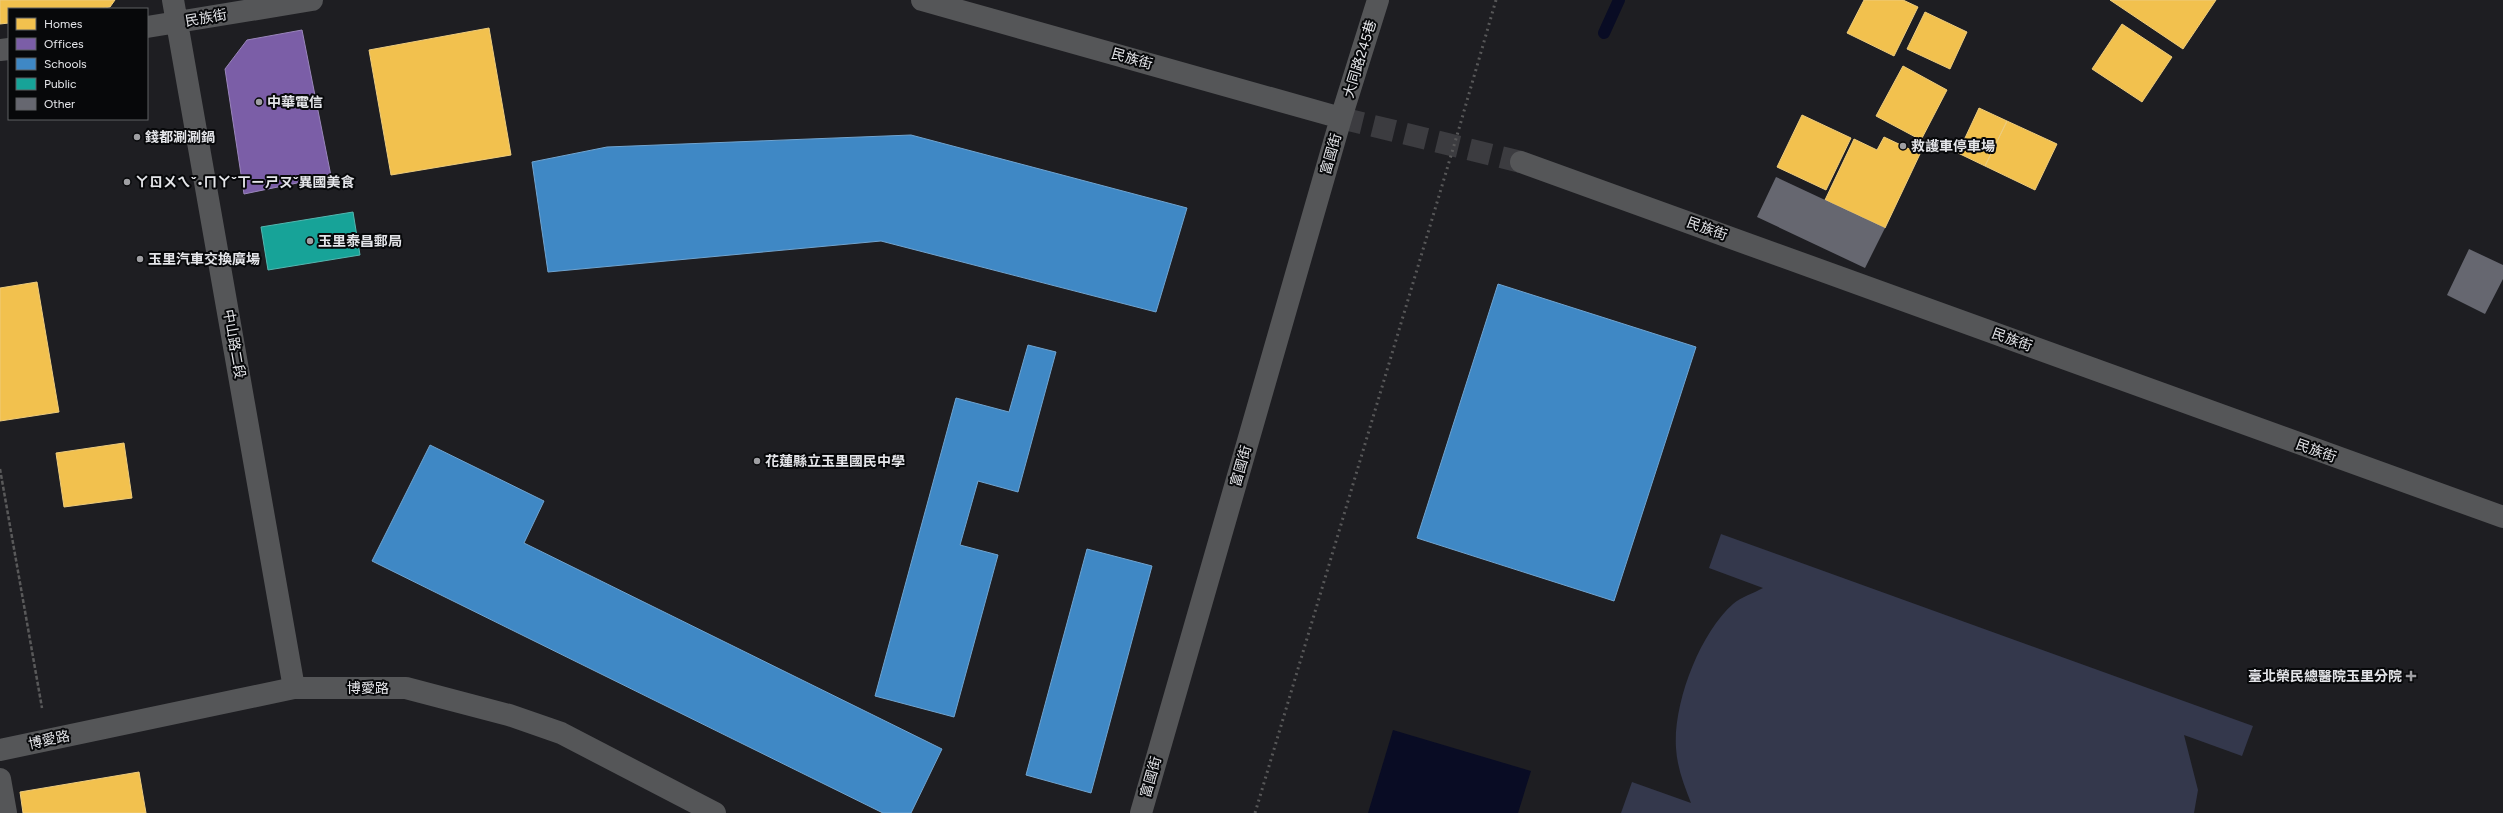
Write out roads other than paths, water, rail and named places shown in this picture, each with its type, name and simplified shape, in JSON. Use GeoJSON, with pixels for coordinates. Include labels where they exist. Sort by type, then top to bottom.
{"type":"FeatureCollection","features":[{"type":"Feature","properties":{"kind":"street","name":"中山路二段"},"geometry":{"type":"LineString","coordinates":[[173,0],[294,688]]}},
{"type":"Feature","properties":{"kind":"street","name":"民族街"},"geometry":{"type":"LineString","coordinates":[[148,27],[312,0]]}},
{"type":"Feature","properties":{"kind":"street","name":"民族街"},"geometry":{"type":"LineString","coordinates":[[922,0],[975,7],[1342,118]]}},
{"type":"Feature","properties":{"kind":"street","name":"大同路245巷"},"geometry":{"type":"LineString","coordinates":[[1342,118],[1378,0]]}},
{"type":"Feature","properties":{"kind":"street","name":"富國街"},"geometry":{"type":"LineString","coordinates":[[1141,813],[1342,118]]}},
{"type":"Feature","properties":{"kind":"street","name":"民族街"},"geometry":{"type":"LineString","coordinates":[[1521,162],[2503,517]]}},
{"type":"Feature","properties":{"kind":"street","name":"博愛路"},"geometry":{"type":"LineString","coordinates":[[0,750],[294,688],[406,688],[509,715],[561,733],[716,813]]}},
{"type":"Feature","properties":{"kind":"street"},"geometry":{"type":"LineString","coordinates":[[0,779],[6,813]]}},
{"type":"Feature","properties":{"kind":"waterway"},"geometry":{"type":"LineString","coordinates":[[1604,33],[1619,0]]}},
{"type":"Feature","properties":{"kind":"tunnel"},"geometry":{"type":"LineString","coordinates":[[1341,118],[1521,162]]}},
{"type":"Feature","properties":{"kind":"railway"},"geometry":{"type":"LineString","coordinates":[[1255,813],[1496,0]]}},
{"type":"Feature","properties":{"kind":"place","name":"中華電信"},"geometry":{"type":"Point","coordinates":[259,102]}},
{"type":"Feature","properties":{"kind":"place","name":"錢都涮涮鍋"},"geometry":{"type":"Point","coordinates":[137,137]}},
{"type":"Feature","properties":{"kind":"place","name":"救護車停車場"},"geometry":{"type":"Point","coordinates":[1903,146]}},
{"type":"Feature","properties":{"kind":"place","name":"ㄚㄖㄨㄟˇ•ㄇㄚˇㄒㄧㄕㄡˇ異國美食"},"geometry":{"type":"Point","coordinates":[127,182]}},
{"type":"Feature","properties":{"kind":"place","name":"玉里泰昌郵局"},"geometry":{"type":"Point","coordinates":[310,241]}},
{"type":"Feature","properties":{"kind":"place","name":"玉里汽車交換廣場"},"geometry":{"type":"Point","coordinates":[140,259]}},
{"type":"Feature","properties":{"kind":"place","name":"花蓮縣立玉里國民中學"},"geometry":{"type":"Point","coordinates":[757,461]}},
{"type":"Feature","properties":{"kind":"place","name":"臺北榮民總醫院玉里分院"},"geometry":{"type":"Point","coordinates":[2411,676]}}]}
